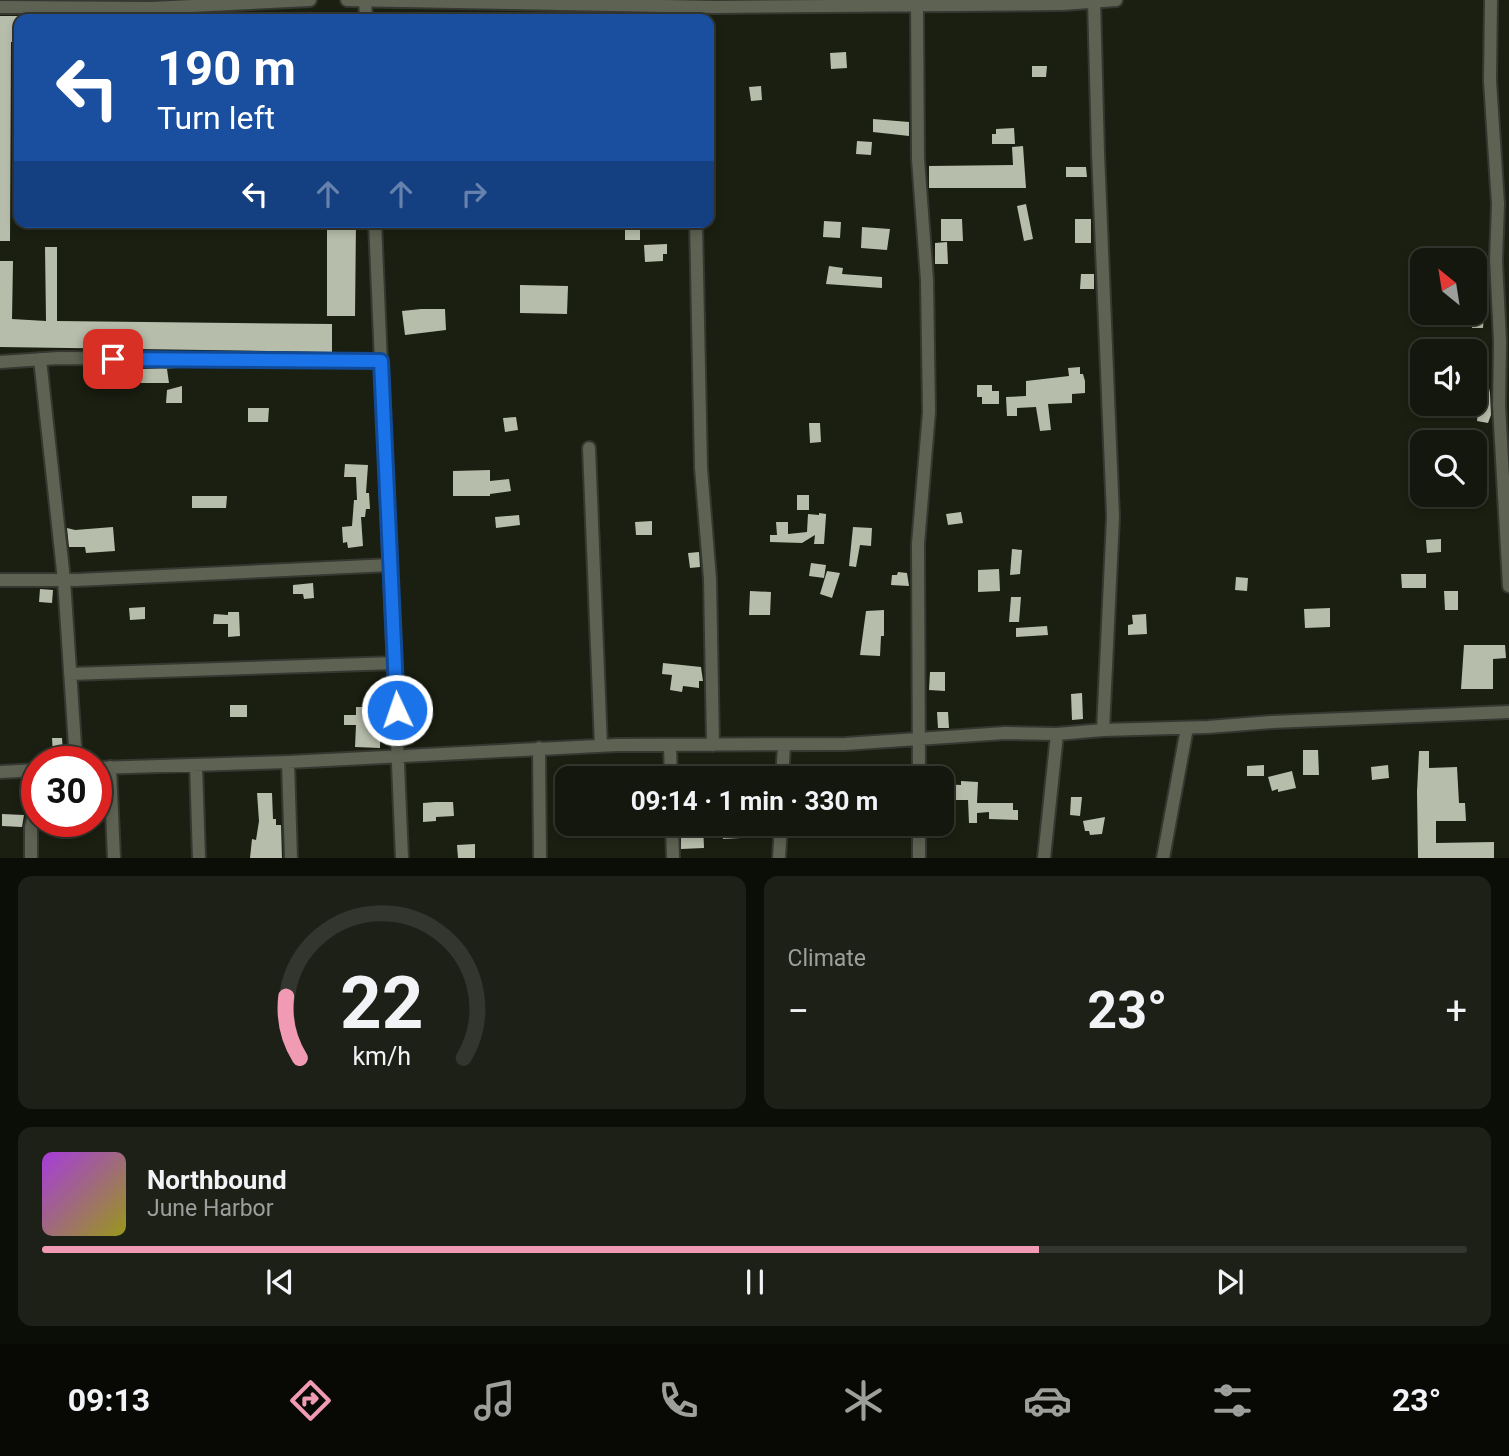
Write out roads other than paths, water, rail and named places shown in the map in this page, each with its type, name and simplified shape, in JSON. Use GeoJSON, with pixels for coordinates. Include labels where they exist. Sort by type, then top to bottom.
{"type":"FeatureCollection","features":[{"type":"Feature","properties":{"kind":"street"},"geometry":{"type":"LineString","coordinates":[[0,7],[152,8],[310,0]]}},
{"type":"Feature","properties":{"kind":"street"},"geometry":{"type":"LineString","coordinates":[[347,0],[690,13],[715,4],[1063,4],[1116,0]]}},
{"type":"Feature","properties":{"kind":"street"},"geometry":{"type":"LineString","coordinates":[[1490,0],[1490,81],[1503,261],[1509,586]]}},
{"type":"Feature","properties":{"kind":"street"},"geometry":{"type":"LineString","coordinates":[[1094,1],[1113,517],[1104,730]]}},
{"type":"Feature","properties":{"kind":"street"},"geometry":{"type":"LineString","coordinates":[[917,5],[918,159],[927,280],[929,412],[918,544],[919,766]]}},
{"type":"Feature","properties":{"kind":"street"},"geometry":{"type":"LineString","coordinates":[[375,228],[402,858]]}},
{"type":"Feature","properties":{"kind":"street"},"geometry":{"type":"LineString","coordinates":[[696,228],[701,468],[710,579],[713,745]]}},
{"type":"Feature","properties":{"kind":"street"},"geometry":{"type":"LineString","coordinates":[[0,362],[40,359],[381,361]]}},
{"type":"Feature","properties":{"kind":"street"},"geometry":{"type":"LineString","coordinates":[[40,359],[64,580],[75,746]]}},
{"type":"Feature","properties":{"kind":"street"},"geometry":{"type":"LineString","coordinates":[[589,448],[601,746]]}},
{"type":"Feature","properties":{"kind":"street"},"geometry":{"type":"LineString","coordinates":[[0,580],[64,580],[390,565]]}},
{"type":"Feature","properties":{"kind":"street"},"geometry":{"type":"LineString","coordinates":[[70,674],[395,663]]}},
{"type":"Feature","properties":{"kind":"street"},"geometry":{"type":"LineString","coordinates":[[112,767],[288,762],[601,746],[845,744],[1005,733],[1056,734],[1509,712]]}},
{"type":"Feature","properties":{"kind":"street"},"geometry":{"type":"LineString","coordinates":[[1163,858],[1187,728]]}},
{"type":"Feature","properties":{"kind":"street"},"geometry":{"type":"LineString","coordinates":[[1044,858],[1056,734]]}},
{"type":"Feature","properties":{"kind":"street"},"geometry":{"type":"LineString","coordinates":[[670,745],[671,766]]}},
{"type":"Feature","properties":{"kind":"street"},"geometry":{"type":"LineString","coordinates":[[783,766],[784,746]]}},
{"type":"Feature","properties":{"kind":"street"},"geometry":{"type":"LineString","coordinates":[[539,748],[540,858]]}},
{"type":"Feature","properties":{"kind":"street"},"geometry":{"type":"LineString","coordinates":[[288,762],[291,858]]}},
{"type":"Feature","properties":{"kind":"street"},"geometry":{"type":"LineString","coordinates":[[196,765],[199,858]]}},
{"type":"Feature","properties":{"kind":"street"},"geometry":{"type":"LineString","coordinates":[[0,772],[21,771]]}},
{"type":"Feature","properties":{"kind":"street"},"geometry":{"type":"LineString","coordinates":[[112,812],[114,858]]}},
{"type":"Feature","properties":{"kind":"street"},"geometry":{"type":"LineString","coordinates":[[672,836],[673,858]]}},
{"type":"Feature","properties":{"kind":"street"},"geometry":{"type":"LineString","coordinates":[[779,858],[780,836]]}},
{"type":"Feature","properties":{"kind":"street"},"geometry":{"type":"LineString","coordinates":[[919,836],[919,858]]}},
{"type":"Feature","properties":{"kind":"street"},"geometry":{"type":"LineString","coordinates":[[31,837],[31,858]]}}]}
